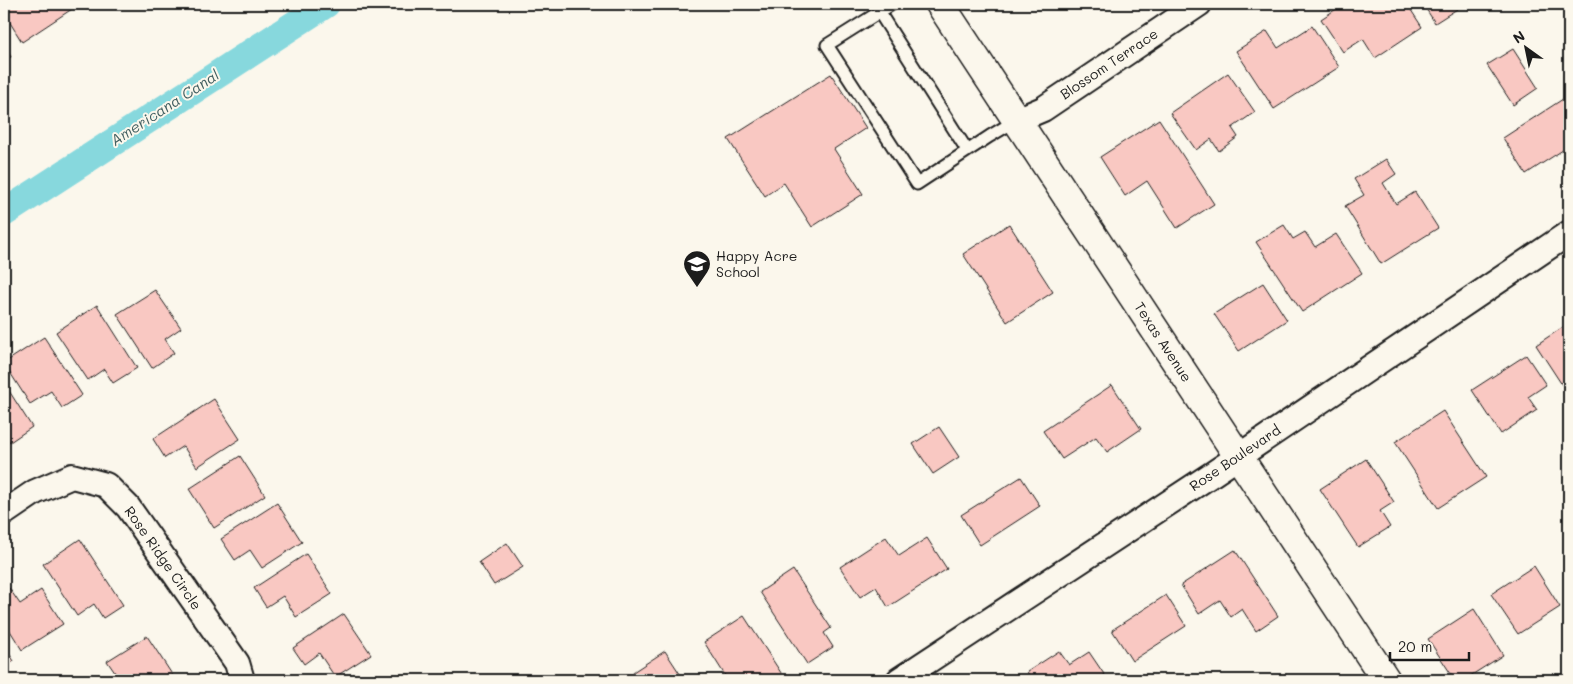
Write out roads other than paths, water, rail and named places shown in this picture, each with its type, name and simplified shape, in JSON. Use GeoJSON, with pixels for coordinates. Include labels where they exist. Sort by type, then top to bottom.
{"type":"FeatureCollection","features":[{"type":"Feature","properties":{"kind":"street","name":"Texas Avenue"},"geometry":{"type":"LineString","coordinates":[[940,4],[1386,680]]}},
{"type":"Feature","properties":{"kind":"street","name":"Blossom Terrace"},"geometry":{"type":"LineString","coordinates":[[1017,120],[1043,109],[1199,4]]}},
{"type":"Feature","properties":{"kind":"street","name":"Rose Boulevard"},"geometry":{"type":"LineString","coordinates":[[899,680],[1238,456],[1569,233]]}},
{"type":"Feature","properties":{"kind":"street","name":"Rose Ridge Circle"},"geometry":{"type":"LineString","coordinates":[[4,513],[36,492],[72,476],[106,485],[128,507],[237,663],[242,680]]}},
{"type":"Feature","properties":{"kind":"lane"},"geometry":{"type":"LineString","coordinates":[[892,4],[827,45],[917,184],[1017,120]]}},
{"type":"Feature","properties":{"kind":"lane"},"geometry":{"type":"LineString","coordinates":[[879,12],[968,150]]}},
{"type":"Feature","properties":{"kind":"waterway","name":"Americana Canal"},"geometry":{"type":"LineString","coordinates":[[4,213],[326,4]]}},
{"type":"Feature","properties":{"kind":"place","name":"Happy Acre School"},"geometry":{"type":"Point","coordinates":[697,288]}}]}
